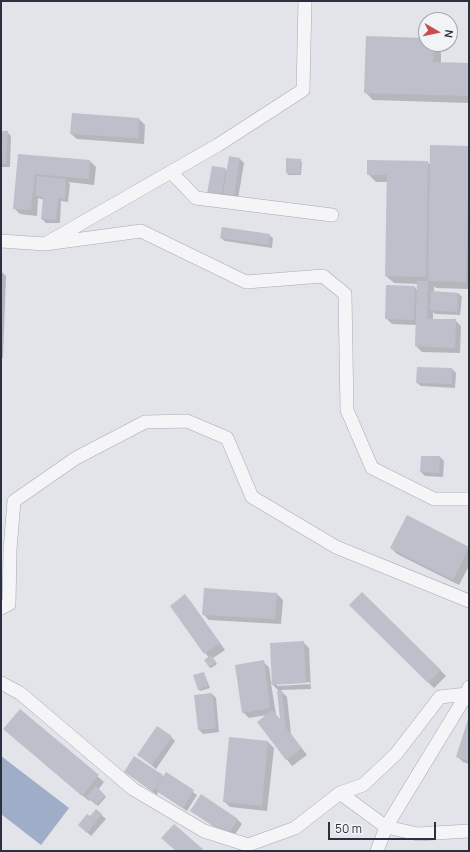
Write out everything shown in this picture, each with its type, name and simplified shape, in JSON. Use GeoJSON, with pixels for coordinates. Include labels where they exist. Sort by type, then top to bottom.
{"type":"FeatureCollection","features":[{"type":"Feature","properties":{"kind":"street"},"geometry":{"type":"LineString","coordinates":[[45,244],[218,144],[303,90],[305,1]]}},
{"type":"Feature","properties":{"kind":"street"},"geometry":{"type":"LineString","coordinates":[[171,172],[196,198],[332,215]]}},
{"type":"Feature","properties":{"kind":"street"},"geometry":{"type":"LineString","coordinates":[[1,241],[45,244],[140,231],[246,282],[323,276],[345,294],[347,410],[372,468],[434,499],[469,499]]}},
{"type":"Feature","properties":{"kind":"street"},"geometry":{"type":"LineString","coordinates":[[1,608],[9,604],[10,550],[14,501],[76,458],[145,422],[187,421],[227,438],[252,497],[336,548],[469,601]]}},
{"type":"Feature","properties":{"kind":"street"},"geometry":{"type":"LineString","coordinates":[[1,683],[20,692],[134,789],[204,831],[248,845],[295,828],[340,793],[363,785],[396,754],[440,697],[468,691]]}},
{"type":"Feature","properties":{"kind":"street"},"geometry":{"type":"LineString","coordinates":[[377,851],[386,827],[468,691]]}},
{"type":"Feature","properties":{"kind":"street"},"geometry":{"type":"LineString","coordinates":[[340,793],[386,827],[418,834],[469,831]]}},
{"type":"Feature","properties":{"kind":"water"},"geometry":{"type":"Polygon","coordinates":[[[1,756],[69,808],[41,845],[1,814],[1,756]]]}},
{"type":"Feature","properties":{"kind":"building"},"geometry":{"type":"Polygon","coordinates":[[[366,36],[418,38],[418,52],[434,52],[433,62],[469,63],[469,96],[364,93],[366,36]]]}},
{"type":"Feature","properties":{"kind":"building"},"geometry":{"type":"Polygon","coordinates":[[[72,113],[139,118],[138,138],[70,134],[72,113]]]}},
{"type":"Feature","properties":{"kind":"building"},"geometry":{"type":"Polygon","coordinates":[[[1,131],[8,131],[6,164],[1,163],[1,131]]]}},
{"type":"Feature","properties":{"kind":"building"},"geometry":{"type":"Polygon","coordinates":[[[430,145],[469,146],[466,282],[428,281],[430,145]]]}},
{"type":"Feature","properties":{"kind":"building"},"geometry":{"type":"Polygon","coordinates":[[[18,154],[90,160],[89,179],[35,174],[31,210],[13,209],[18,154]]]}},
{"type":"Feature","properties":{"kind":"building"},"geometry":{"type":"Polygon","coordinates":[[[229,156],[240,158],[234,196],[223,194],[229,156]]]}},
{"type":"Feature","properties":{"kind":"building"},"geometry":{"type":"Polygon","coordinates":[[[286,158],[301,159],[300,174],[286,173],[286,158]]]}},
{"type":"Feature","properties":{"kind":"building"},"geometry":{"type":"Polygon","coordinates":[[[367,160],[428,161],[426,277],[385,276],[387,175],[367,175],[367,160]]]}},
{"type":"Feature","properties":{"kind":"building"},"geometry":{"type":"Polygon","coordinates":[[[212,166],[226,168],[221,196],[207,194],[212,166]]]}},
{"type":"Feature","properties":{"kind":"building"},"geometry":{"type":"Polygon","coordinates":[[[37,176],[66,179],[65,199],[58,198],[56,220],[41,219],[43,197],[35,196],[37,176]]]}},
{"type":"Feature","properties":{"kind":"building"},"geometry":{"type":"Polygon","coordinates":[[[222,227],[270,234],[268,245],[220,238],[222,227]]]}},
{"type":"Feature","properties":{"kind":"building"},"geometry":{"type":"Polygon","coordinates":[[[417,281],[428,281],[427,319],[456,319],[455,348],[415,346],[417,281]]]}},
{"type":"Feature","properties":{"kind":"building"},"geometry":{"type":"Polygon","coordinates":[[[386,285],[415,286],[414,320],[385,319],[386,285]]]}},
{"type":"Feature","properties":{"kind":"building"},"geometry":{"type":"Polygon","coordinates":[[[431,291],[458,293],[457,312],[430,310],[431,291]]]}},
{"type":"Feature","properties":{"kind":"building"},"geometry":{"type":"Polygon","coordinates":[[[417,367],[452,368],[452,384],[416,383],[417,367]]]}},
{"type":"Feature","properties":{"kind":"building"},"geometry":{"type":"Polygon","coordinates":[[[421,456],[440,456],[439,473],[420,472],[421,456]]]}},
{"type":"Feature","properties":{"kind":"building"},"geometry":{"type":"Polygon","coordinates":[[[407,515],[469,547],[453,580],[390,548],[407,515]]]}},
{"type":"Feature","properties":{"kind":"building"},"geometry":{"type":"Polygon","coordinates":[[[204,588],[277,593],[275,619],[202,615],[204,588]]]}},
{"type":"Feature","properties":{"kind":"building"},"geometry":{"type":"Polygon","coordinates":[[[362,592],[441,670],[428,683],[349,605],[362,592]]]}},
{"type":"Feature","properties":{"kind":"building"},"geometry":{"type":"Polygon","coordinates":[[[185,594],[220,643],[204,654],[170,606],[185,594]]]}},
{"type":"Feature","properties":{"kind":"building"},"geometry":{"type":"Polygon","coordinates":[[[304,641],[306,683],[272,685],[270,643],[304,641]]]}},
{"type":"Feature","properties":{"kind":"building"},"geometry":{"type":"Polygon","coordinates":[[[211,655],[216,662],[209,667],[204,660],[211,655]]]}},
{"type":"Feature","properties":{"kind":"building"},"geometry":{"type":"Polygon","coordinates":[[[264,660],[270,708],[242,713],[235,665],[264,660]]]}},
{"type":"Feature","properties":{"kind":"building"},"geometry":{"type":"Polygon","coordinates":[[[204,672],[208,686],[198,690],[193,675],[204,672]]]}},
{"type":"Feature","properties":{"kind":"building"},"geometry":{"type":"Polygon","coordinates":[[[282,690],[286,728],[302,748],[286,760],[257,722],[272,710],[280,719],[277,691],[282,690]]]}},
{"type":"Feature","properties":{"kind":"building"},"geometry":{"type":"Polygon","coordinates":[[[212,693],[216,728],[198,730],[194,695],[212,693]]]}},
{"type":"Feature","properties":{"kind":"building"},"geometry":{"type":"Polygon","coordinates":[[[20,709],[99,775],[82,796],[3,729],[20,709]]]}},
{"type":"Feature","properties":{"kind":"building"},"geometry":{"type":"Polygon","coordinates":[[[469,716],[469,761],[456,757],[469,716]]]}},
{"type":"Feature","properties":{"kind":"building"},"geometry":{"type":"Polygon","coordinates":[[[157,726],[172,736],[152,765],[137,755],[157,726]]]}},
{"type":"Feature","properties":{"kind":"building"},"geometry":{"type":"Polygon","coordinates":[[[229,737],[268,741],[262,806],[223,802],[229,737]]]}},
{"type":"Feature","properties":{"kind":"building"},"geometry":{"type":"Polygon","coordinates":[[[134,756],[163,775],[153,791],[124,772],[134,756]]]}},
{"type":"Feature","properties":{"kind":"building"},"geometry":{"type":"Polygon","coordinates":[[[166,772],[194,790],[183,808],[155,789],[166,772]]]}},
{"type":"Feature","properties":{"kind":"building"},"geometry":{"type":"Polygon","coordinates":[[[96,786],[105,795],[96,805],[86,797],[96,786]]]}},
{"type":"Feature","properties":{"kind":"building"},"geometry":{"type":"Polygon","coordinates":[[[201,794],[238,819],[228,835],[190,811],[201,794]]]}},
{"type":"Feature","properties":{"kind":"building"},"geometry":{"type":"Polygon","coordinates":[[[96,809],[102,814],[87,833],[78,825],[87,814],[90,816],[96,809]]]}},
{"type":"Feature","properties":{"kind":"building"},"geometry":{"type":"Polygon","coordinates":[[[174,824],[205,851],[176,851],[161,838],[174,824]]]}}]}
